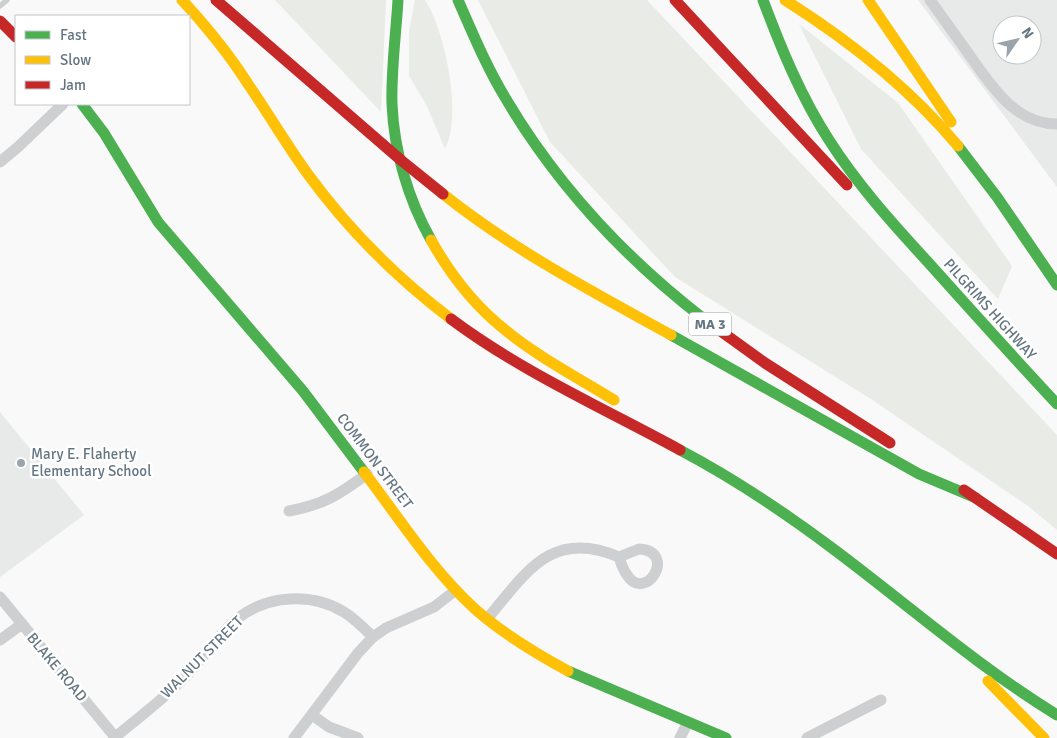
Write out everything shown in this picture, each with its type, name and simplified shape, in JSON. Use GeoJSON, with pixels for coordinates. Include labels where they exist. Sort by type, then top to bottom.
{"type":"FeatureCollection","features":[{"type":"Feature","properties":{"kind":"main road"},"geometry":{"type":"LineString","coordinates":[[182,0],[236,64],[295,156],[318,188],[357,234],[414,289],[460,326],[512,359],[678,448],[726,476]]}},
{"type":"Feature","properties":{"kind":"main road"},"geometry":{"type":"LineString","coordinates":[[216,0],[402,161],[495,233],[562,274],[919,474],[976,498]]}},
{"type":"Feature","properties":{"kind":"main road"},"geometry":{"type":"LineString","coordinates":[[398,0],[392,82],[393,118],[400,164],[415,209],[431,243],[447,268],[485,313],[523,343],[626,407]]}},
{"type":"Feature","properties":{"kind":"main road","name":"MA 3"},"geometry":{"type":"LineString","coordinates":[[458,0],[489,69],[519,122],[565,186],[619,246],[678,298],[726,335],[900,449]]}},
{"type":"Feature","properties":{"kind":"main road"},"geometry":{"type":"LineString","coordinates":[[675,0],[845,184],[902,233]]}},
{"type":"Feature","properties":{"kind":"main road"},"geometry":{"type":"LineString","coordinates":[[764,0],[790,66],[818,122],[852,172],[902,233]]}},
{"type":"Feature","properties":{"kind":"main road"},"geometry":{"type":"LineString","coordinates":[[785,0],[855,46],[917,100],[970,160],[1057,285]]}},
{"type":"Feature","properties":{"kind":"main road"},"geometry":{"type":"LineString","coordinates":[[868,0],[936,98],[1015,224]]}},
{"type":"Feature","properties":{"kind":"main road"},"geometry":{"type":"LineString","coordinates":[[0,22],[15,36]]}},
{"type":"Feature","properties":{"kind":"main road","name":"COMMON STREET"},"geometry":{"type":"LineString","coordinates":[[83,105],[108,137],[146,206],[158,222],[303,391],[434,564],[456,590],[487,619],[529,650],[567,671],[726,738]]}},
{"type":"Feature","properties":{"kind":"main road","name":"PILGRIMS HIGHWAY"},"geometry":{"type":"LineString","coordinates":[[902,233],[1057,404]]}},
{"type":"Feature","properties":{"kind":"main road"},"geometry":{"type":"LineString","coordinates":[[639,416],[840,554],[992,673],[1057,715]]}},
{"type":"Feature","properties":{"kind":"main road"},"geometry":{"type":"LineString","coordinates":[[917,460],[1057,554]]}},
{"type":"Feature","properties":{"kind":"main road"},"geometry":{"type":"LineString","coordinates":[[918,616],[973,667],[1044,738]]}},
{"type":"Feature","properties":{"kind":"street"},"geometry":{"type":"LineString","coordinates":[[930,0],[986,79],[1002,98],[1033,120],[1057,124]]}},
{"type":"Feature","properties":{"kind":"street"},"geometry":{"type":"LineString","coordinates":[[0,162],[62,105]]}},
{"type":"Feature","properties":{"kind":"street"},"geometry":{"type":"LineString","coordinates":[[289,511],[321,503],[367,474]]}},
{"type":"Feature","properties":{"kind":"street"},"geometry":{"type":"LineString","coordinates":[[487,619],[528,572],[552,554],[567,549],[589,547],[619,557]]}},
{"type":"Feature","properties":{"kind":"street"},"geometry":{"type":"LineString","coordinates":[[294,738],[358,653],[373,637],[386,628],[434,607],[456,590]]}},
{"type":"Feature","properties":{"kind":"street","name":"BLAKE ROAD"},"geometry":{"type":"LineString","coordinates":[[0,597],[114,737]]}},
{"type":"Feature","properties":{"kind":"street","name":"WALNUT STREET"},"geometry":{"type":"LineString","coordinates":[[114,737],[182,681],[232,624],[247,612],[260,605],[288,599],[324,603],[350,616],[373,637]]}},
{"type":"Feature","properties":{"kind":"street"},"geometry":{"type":"LineString","coordinates":[[0,640],[22,624]]}},
{"type":"Feature","properties":{"kind":"street"},"geometry":{"type":"LineString","coordinates":[[806,738],[881,700]]}},
{"type":"Feature","properties":{"kind":"street"},"geometry":{"type":"LineString","coordinates":[[312,715],[329,727],[358,738]]}},
{"type":"Feature","properties":{"kind":"street"},"geometry":{"type":"LineString","coordinates":[[680,738],[688,722]]}},
{"type":"Feature","properties":{"kind":"lane"},"geometry":{"type":"LineString","coordinates":[[0,6],[7,0]]}},
{"type":"Feature","properties":{"kind":"shaded area"},"geometry":{"type":"Polygon","coordinates":[[[275,0],[386,0],[381,112],[275,0]]]}},
{"type":"Feature","properties":{"kind":"shaded area"},"geometry":{"type":"Polygon","coordinates":[[[415,0],[425,0],[439,31],[445,52],[452,96],[452,116],[450,135],[445,149],[427,106],[409,76],[409,32],[415,0]]]}},
{"type":"Feature","properties":{"kind":"shaded area"},"geometry":{"type":"Polygon","coordinates":[[[478,0],[647,0],[1057,435],[1057,530],[1028,506],[871,399],[675,277],[550,142],[478,0]]]}},
{"type":"Feature","properties":{"kind":"shaded area"},"geometry":{"type":"Polygon","coordinates":[[[918,0],[1057,0],[1057,187],[918,0]]]}},
{"type":"Feature","properties":{"kind":"shaded area"},"geometry":{"type":"Polygon","coordinates":[[[799,24],[898,103],[1012,266],[998,299],[861,149],[799,24]]]}},
{"type":"Feature","properties":{"kind":"shaded area","name":"Mary E. Flaherty Elementary School"},"geometry":{"type":"Polygon","coordinates":[[[0,412],[84,515],[0,577],[0,412]]]}},
{"type":"Feature","properties":{"kind":"traffic: fast"},"geometry":{"type":"LineString","coordinates":[[398,0],[393,65],[393,122],[399,157],[409,191],[431,240]]}},
{"type":"Feature","properties":{"kind":"traffic: fast"},"geometry":{"type":"LineString","coordinates":[[458,0],[499,87],[547,161],[594,218],[620,245],[675,296],[704,319]]}},
{"type":"Feature","properties":{"kind":"traffic: fast"},"geometry":{"type":"LineString","coordinates":[[763,0],[784,54],[809,107],[851,172],[875,203],[1057,404]]}},
{"type":"Feature","properties":{"kind":"traffic: fast"},"geometry":{"type":"LineString","coordinates":[[83,105],[104,133],[158,222],[303,391],[364,472]]}},
{"type":"Feature","properties":{"kind":"traffic: fast"},"geometry":{"type":"LineString","coordinates":[[958,146],[997,197],[1057,285]]}},
{"type":"Feature","properties":{"kind":"traffic: fast"},"geometry":{"type":"LineString","coordinates":[[671,335],[919,474],[976,498]]}},
{"type":"Feature","properties":{"kind":"traffic: fast"},"geometry":{"type":"LineString","coordinates":[[680,450],[739,484],[795,521],[970,655],[1057,715]]}},
{"type":"Feature","properties":{"kind":"traffic: fast"},"geometry":{"type":"LineString","coordinates":[[568,671],[726,738]]}},
{"type":"Feature","properties":{"kind":"traffic: slow"},"geometry":{"type":"LineString","coordinates":[[182,0],[233,62],[299,162],[322,193],[356,233],[392,269],[451,319]]}},
{"type":"Feature","properties":{"kind":"traffic: slow"},"geometry":{"type":"LineString","coordinates":[[785,0],[833,32],[878,66],[919,104],[958,146]]}},
{"type":"Feature","properties":{"kind":"traffic: slow"},"geometry":{"type":"LineString","coordinates":[[868,0],[951,122]]}},
{"type":"Feature","properties":{"kind":"traffic: slow"},"geometry":{"type":"LineString","coordinates":[[443,194],[525,252],[671,335]]}},
{"type":"Feature","properties":{"kind":"traffic: slow"},"geometry":{"type":"LineString","coordinates":[[431,240],[463,288],[493,320],[530,349],[614,400]]}},
{"type":"Feature","properties":{"kind":"traffic: slow"},"geometry":{"type":"LineString","coordinates":[[364,472],[444,578],[459,594],[508,635],[568,671]]}},
{"type":"Feature","properties":{"kind":"traffic: slow"},"geometry":{"type":"LineString","coordinates":[[988,681],[1044,738]]}},
{"type":"Feature","properties":{"kind":"traffic: jam"},"geometry":{"type":"LineString","coordinates":[[216,0],[402,161],[443,194]]}},
{"type":"Feature","properties":{"kind":"traffic: jam"},"geometry":{"type":"LineString","coordinates":[[675,0],[847,185]]}},
{"type":"Feature","properties":{"kind":"traffic: jam"},"geometry":{"type":"LineString","coordinates":[[0,21],[15,36]]}},
{"type":"Feature","properties":{"kind":"traffic: jam"},"geometry":{"type":"LineString","coordinates":[[451,319],[534,373],[680,450]]}},
{"type":"Feature","properties":{"kind":"traffic: jam"},"geometry":{"type":"LineString","coordinates":[[704,319],[765,363],[890,443]]}},
{"type":"Feature","properties":{"kind":"traffic: jam"},"geometry":{"type":"LineString","coordinates":[[964,490],[1057,554]]}},
{"type":"Feature","properties":{"kind":"place","name":"Mary E. Flaherty Elementary School"},"geometry":{"type":"Point","coordinates":[21,463]}}]}
